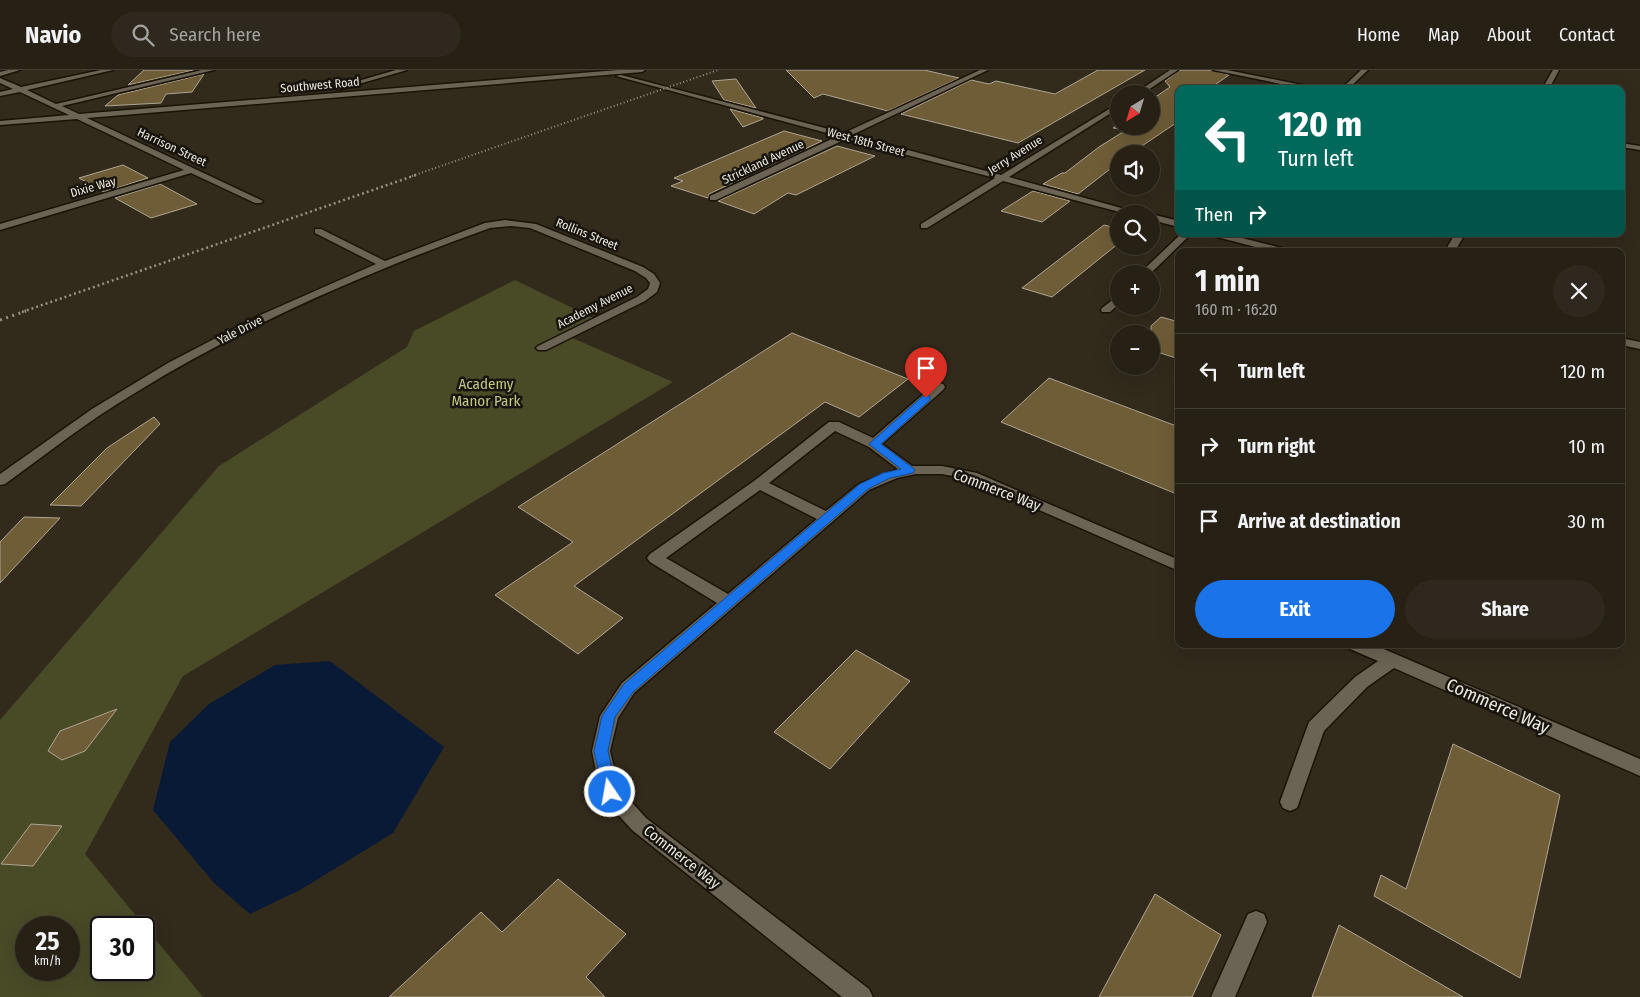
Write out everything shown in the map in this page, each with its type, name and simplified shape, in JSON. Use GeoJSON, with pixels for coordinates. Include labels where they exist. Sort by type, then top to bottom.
{"type":"FeatureCollection","features":[{"type":"Feature","properties":{"kind":"street"},"geometry":{"type":"LineString","coordinates":[[0,74],[17,70]]}},
{"type":"Feature","properties":{"kind":"street"},"geometry":{"type":"LineString","coordinates":[[0,94],[110,70]]}},
{"type":"Feature","properties":{"kind":"street"},"geometry":{"type":"LineString","coordinates":[[56,106],[210,70]]}},
{"type":"Feature","properties":{"kind":"street"},"geometry":{"type":"LineString","coordinates":[[300,98],[404,70]]}},
{"type":"Feature","properties":{"kind":"street","name":"West 18th Street"},"geometry":{"type":"LineString","coordinates":[[594,70],[1110,206]]}},
{"type":"Feature","properties":{"kind":"street","name":"Southwest Road"},"geometry":{"type":"LineString","coordinates":[[0,123],[642,70]]}},
{"type":"Feature","properties":{"kind":"street","name":"Strickland Avenue"},"geometry":{"type":"LineString","coordinates":[[714,198],[985,70]]}},
{"type":"Feature","properties":{"kind":"street"},"geometry":{"type":"LineString","coordinates":[[1151,85],[1175,70]]}},
{"type":"Feature","properties":{"kind":"street"},"geometry":{"type":"LineString","coordinates":[[1216,70],[1297,85]]}},
{"type":"Feature","properties":{"kind":"street"},"geometry":{"type":"LineString","coordinates":[[1348,85],[1365,70]]}},
{"type":"Feature","properties":{"kind":"street"},"geometry":{"type":"LineString","coordinates":[[1547,85],[1556,70]]}},
{"type":"Feature","properties":{"kind":"street","name":"Harrison Street"},"geometry":{"type":"LineString","coordinates":[[0,80],[258,201]]}},
{"type":"Feature","properties":{"kind":"street","name":"Jerry Avenue"},"geometry":{"type":"LineString","coordinates":[[924,226],[1110,111]]}},
{"type":"Feature","properties":{"kind":"street"},"geometry":{"type":"LineString","coordinates":[[1625,146],[1640,148]]}},
{"type":"Feature","properties":{"kind":"street","name":"Dixie Way"},"geometry":{"type":"LineString","coordinates":[[0,227],[192,170]]}},
{"type":"Feature","properties":{"kind":"street"},"geometry":{"type":"LineString","coordinates":[[1160,219],[1175,223]]}},
{"type":"Feature","properties":{"kind":"street","name":"Yale Drive"},"geometry":{"type":"LineString","coordinates":[[0,481],[130,390],[238,330],[386,265],[481,227],[503,222]]}},
{"type":"Feature","properties":{"kind":"street","name":"Rollins Street"},"geometry":{"type":"LineString","coordinates":[[503,222],[533,226],[639,269],[650,276],[655,283]]}},
{"type":"Feature","properties":{"kind":"street"},"geometry":{"type":"LineString","coordinates":[[318,231],[386,265]]}},
{"type":"Feature","properties":{"kind":"street"},"geometry":{"type":"LineString","coordinates":[[1153,265],[1183,237]]}},
{"type":"Feature","properties":{"kind":"street"},"geometry":{"type":"LineString","coordinates":[[1228,237],[1270,248]]}},
{"type":"Feature","properties":{"kind":"street"},"geometry":{"type":"LineString","coordinates":[[1452,248],[1458,237]]}},
{"type":"Feature","properties":{"kind":"street","name":"Academy Avenue"},"geometry":{"type":"LineString","coordinates":[[542,348],[641,299],[653,290],[655,283]]}},
{"type":"Feature","properties":{"kind":"street"},"geometry":{"type":"LineString","coordinates":[[1106,310],[1110,306]]}},
{"type":"Feature","properties":{"kind":"street"},"geometry":{"type":"LineString","coordinates":[[1625,342],[1640,346]]}},
{"type":"Feature","properties":{"kind":"street"},"geometry":{"type":"LineString","coordinates":[[874,444],[939,387]]}},
{"type":"Feature","properties":{"kind":"street"},"geometry":{"type":"LineString","coordinates":[[729,602],[655,558],[759,484],[834,426],[874,444],[909,470]]}},
{"type":"Feature","properties":{"kind":"street","name":"Commerce Way"},"geometry":{"type":"LineString","coordinates":[[850,994],[639,824],[610,792],[601,751],[609,716],[628,688],[864,487],[887,475],[909,470],[941,468],[972,476],[1175,564]]}},
{"type":"Feature","properties":{"kind":"street"},"geometry":{"type":"LineString","coordinates":[[759,484],[828,518]]}},
{"type":"Feature","properties":{"kind":"street","name":"Commerce Way"},"geometry":{"type":"LineString","coordinates":[[1365,648],[1640,768]]}},
{"type":"Feature","properties":{"kind":"street"},"geometry":{"type":"LineString","coordinates":[[1290,802],[1316,727],[1361,682],[1392,660]]}},
{"type":"Feature","properties":{"kind":"street"},"geometry":{"type":"LineString","coordinates":[[1223,997],[1256,922]]}},
{"type":"Feature","properties":{"kind":"green space","name":"Academy Manor Park"},"geometry":{"type":"Polygon","coordinates":[[[515,280],[593,318],[561,333],[673,382],[183,676],[85,854],[136,916],[90,916],[90,981],[155,981],[155,939],[203,997],[0,997],[0,720],[219,466],[407,347],[414,331],[515,280]]]}},
{"type":"Feature","properties":{"kind":"water"},"geometry":{"type":"Polygon","coordinates":[[[330,661],[444,747],[393,833],[300,890],[250,914],[214,883],[153,810],[170,742],[209,704],[275,665],[330,661]]]}},
{"type":"Feature","properties":{"kind":"building"},"geometry":{"type":"Polygon","coordinates":[[[144,70],[194,70],[128,85],[144,70]]]}},
{"type":"Feature","properties":{"kind":"building"},"geometry":{"type":"Polygon","coordinates":[[[786,70],[924,70],[959,78],[888,111],[823,94],[814,98],[786,70]]]}},
{"type":"Feature","properties":{"kind":"building"},"geometry":{"type":"Polygon","coordinates":[[[1098,70],[1145,70],[1119,85],[1110,85],[1110,90],[1018,143],[901,114],[971,80],[989,84],[996,81],[1055,94],[1098,70]]]}},
{"type":"Feature","properties":{"kind":"building"},"geometry":{"type":"Polygon","coordinates":[[[1180,70],[1211,70],[1229,75],[1215,85],[1175,85],[1175,124],[1160,134],[1160,94],[1170,87],[1165,81],[1180,70]]]}},
{"type":"Feature","properties":{"kind":"building"},"geometry":{"type":"Polygon","coordinates":[[[204,74],[192,92],[166,94],[161,103],[105,106],[118,95],[204,74]]]}},
{"type":"Feature","properties":{"kind":"building"},"geometry":{"type":"Polygon","coordinates":[[[736,79],[756,108],[724,100],[712,81],[736,79]]]}},
{"type":"Feature","properties":{"kind":"building"},"geometry":{"type":"Polygon","coordinates":[[[730,109],[763,118],[763,119],[743,127],[730,109]]]}},
{"type":"Feature","properties":{"kind":"building"},"geometry":{"type":"Polygon","coordinates":[[[784,131],[822,141],[709,194],[708,198],[671,186],[683,181],[674,178],[784,131]]]}},
{"type":"Feature","properties":{"kind":"building"},"geometry":{"type":"Polygon","coordinates":[[[1118,135],[1158,135],[1143,145],[1110,145],[1110,169],[1078,194],[1043,184],[1065,173],[1118,135]]]}},
{"type":"Feature","properties":{"kind":"building"},"geometry":{"type":"Polygon","coordinates":[[[837,146],[875,156],[796,195],[788,193],[754,214],[718,201],[837,146]]]}},
{"type":"Feature","properties":{"kind":"building"},"geometry":{"type":"Polygon","coordinates":[[[123,165],[148,178],[104,192],[79,178],[123,165]]]}},
{"type":"Feature","properties":{"kind":"building"},"geometry":{"type":"Polygon","coordinates":[[[160,184],[197,204],[151,218],[115,198],[160,184]]]}},
{"type":"Feature","properties":{"kind":"building"},"geometry":{"type":"Polygon","coordinates":[[[1033,191],[1070,201],[1042,222],[1001,211],[1033,191]]]}},
{"type":"Feature","properties":{"kind":"building"},"geometry":{"type":"Polygon","coordinates":[[[1104,225],[1110,227],[1110,250],[1052,297],[1022,288],[1104,225]]]}},
{"type":"Feature","properties":{"kind":"building"},"geometry":{"type":"Polygon","coordinates":[[[1161,317],[1175,321],[1175,358],[1160,353],[1160,325],[1152,325],[1161,317]]]}},
{"type":"Feature","properties":{"kind":"building"},"geometry":{"type":"Polygon","coordinates":[[[792,333],[908,379],[859,417],[825,402],[574,586],[623,618],[578,654],[495,595],[573,542],[518,507],[792,333]]]}},
{"type":"Feature","properties":{"kind":"building"},"geometry":{"type":"Polygon","coordinates":[[[1049,378],[1175,425],[1175,493],[1001,422],[1049,378]]]}},
{"type":"Feature","properties":{"kind":"building"},"geometry":{"type":"Polygon","coordinates":[[[154,417],[160,424],[81,506],[50,505],[107,448],[154,417]]]}},
{"type":"Feature","properties":{"kind":"building"},"geometry":{"type":"Polygon","coordinates":[[[24,517],[60,518],[0,583],[0,542],[24,517]]]}},
{"type":"Feature","properties":{"kind":"building"},"geometry":{"type":"Polygon","coordinates":[[[856,650],[910,681],[830,769],[774,732],[856,650]]]}},
{"type":"Feature","properties":{"kind":"building"},"geometry":{"type":"Polygon","coordinates":[[[117,709],[85,751],[62,760],[48,751],[60,731],[117,709]]]}},
{"type":"Feature","properties":{"kind":"building"},"geometry":{"type":"Polygon","coordinates":[[[1453,744],[1560,795],[1520,978],[1374,896],[1381,875],[1406,889],[1453,744]]]}},
{"type":"Feature","properties":{"kind":"building"},"geometry":{"type":"Polygon","coordinates":[[[31,824],[62,826],[33,866],[1,864],[31,824]]]}},
{"type":"Feature","properties":{"kind":"building"},"geometry":{"type":"Polygon","coordinates":[[[558,879],[626,934],[586,977],[605,997],[389,997],[481,912],[502,932],[558,879]]]}},
{"type":"Feature","properties":{"kind":"building"},"geometry":{"type":"Polygon","coordinates":[[[1155,894],[1221,935],[1192,997],[1099,997],[1155,894]]]}},
{"type":"Feature","properties":{"kind":"building"},"geometry":{"type":"Polygon","coordinates":[[[1339,925],[1463,997],[1312,997],[1339,925]]]}},
{"type":"Feature","properties":{"kind":"railway"},"geometry":{"type":"LineString","coordinates":[[412,176],[718,70]]}},
{"type":"Feature","properties":{"kind":"railway"},"geometry":{"type":"LineString","coordinates":[[22,312],[416,175]]}},
{"type":"Feature","properties":{"kind":"railway"},"geometry":{"type":"LineString","coordinates":[[0,320],[26,311]]}},
{"type":"Feature","properties":{"kind":"route"},"geometry":{"type":"LineString","coordinates":[[610,792],[601,751],[609,716],[628,688],[864,487],[887,475],[909,470],[874,444],[926,398]]}}]}
